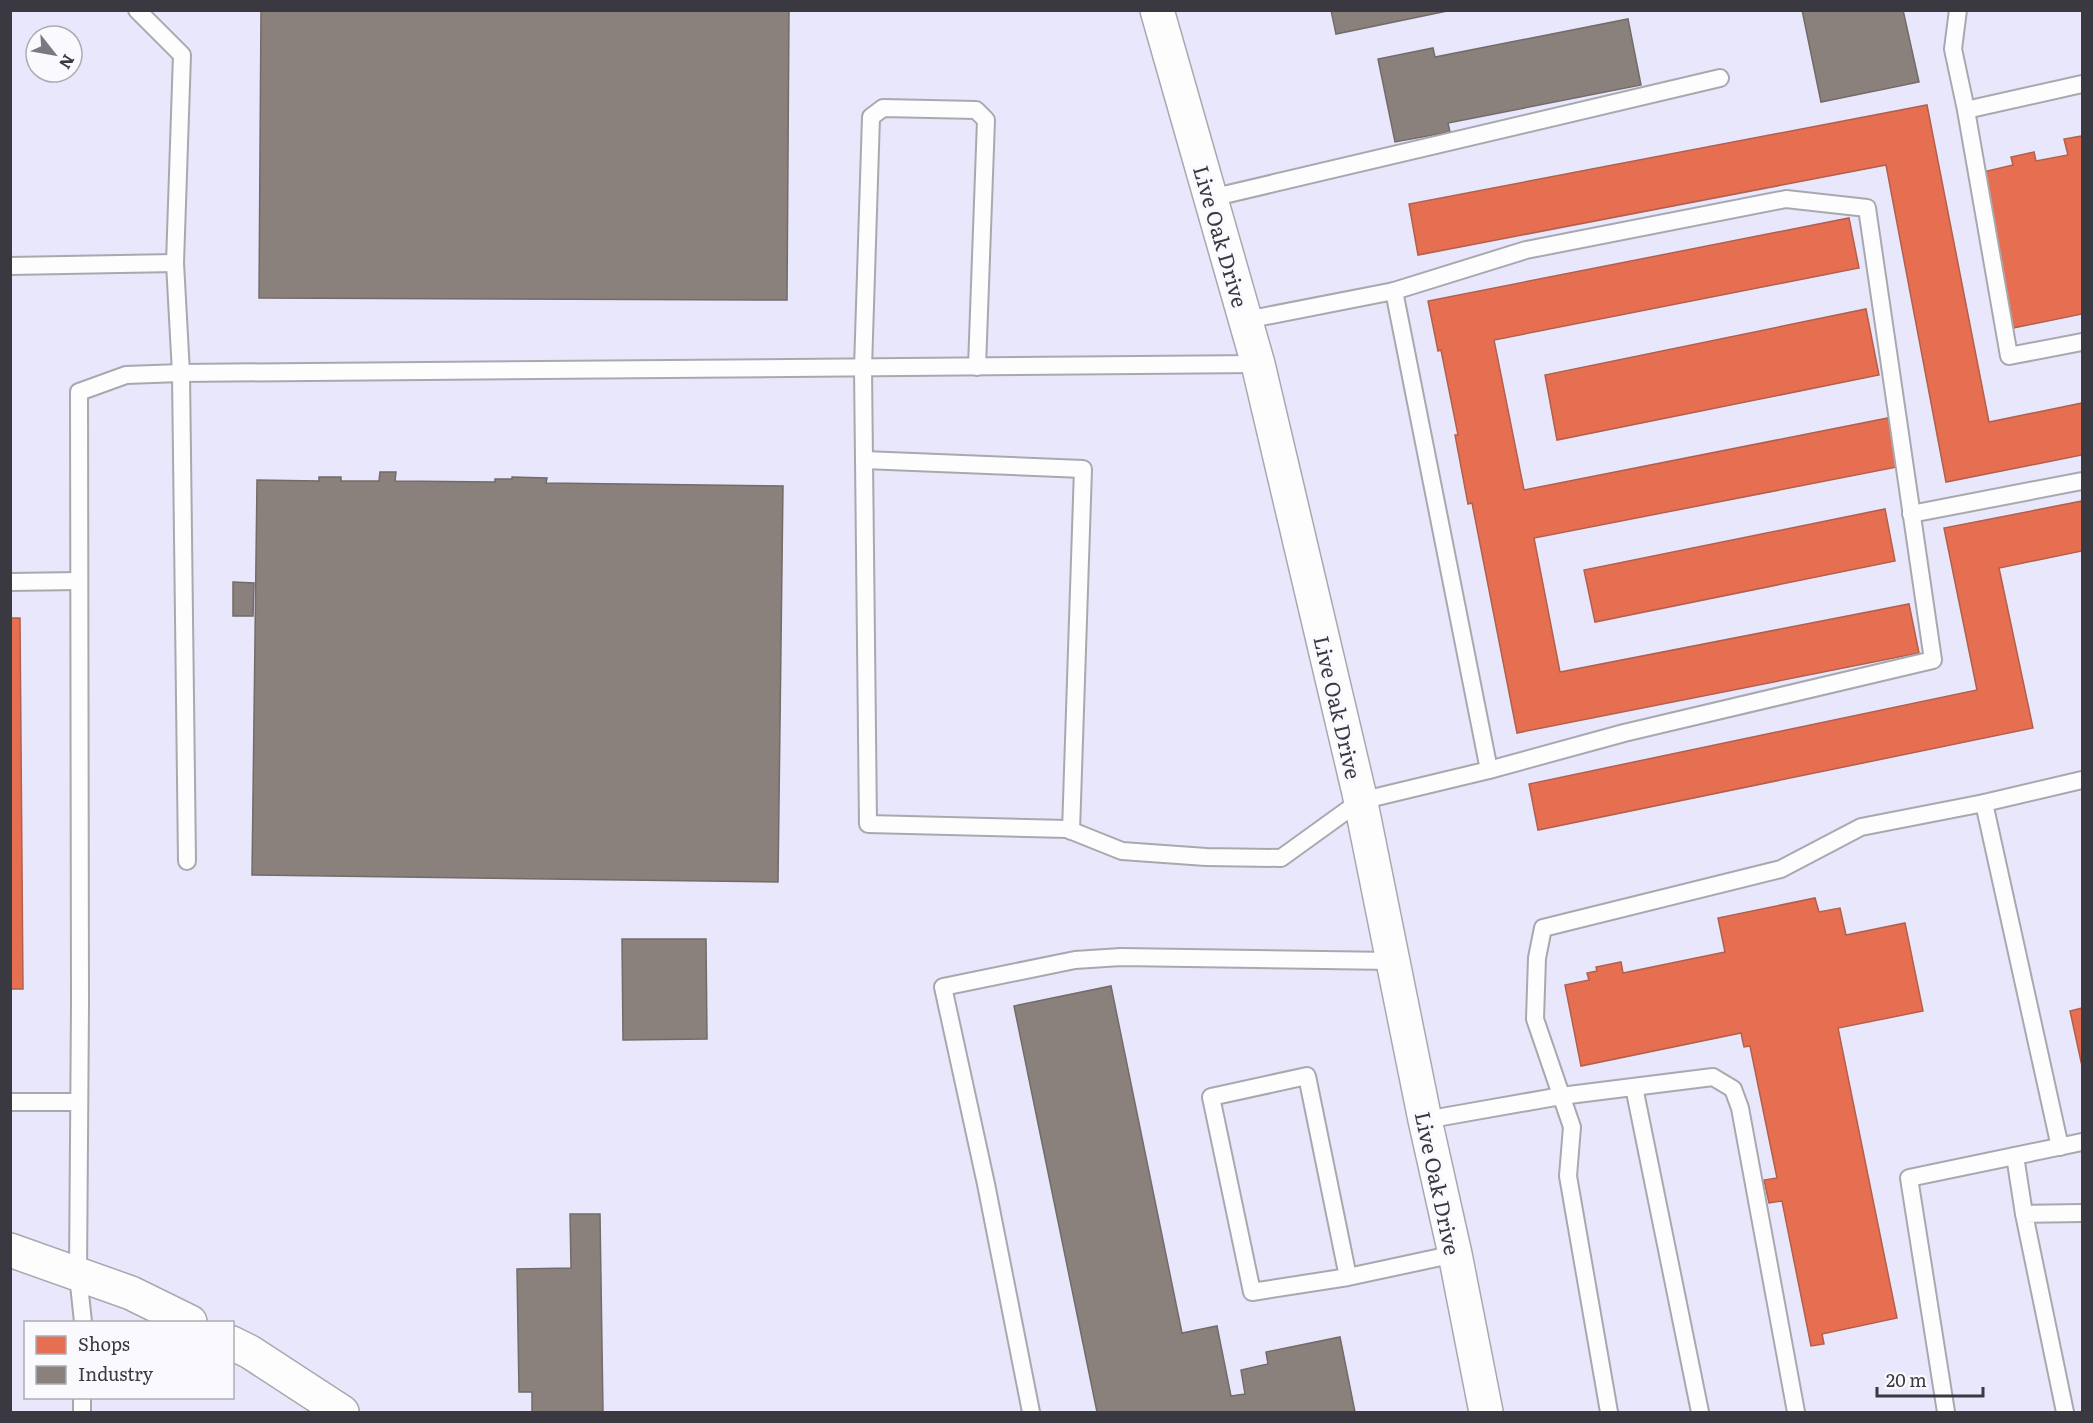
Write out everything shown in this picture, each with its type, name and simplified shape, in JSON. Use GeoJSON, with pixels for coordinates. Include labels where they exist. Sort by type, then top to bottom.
{"type":"FeatureCollection","features":[{"type":"Feature","properties":{"kind":"street","name":"Live Oak Drive"},"geometry":{"type":"LineString","coordinates":[[1157,10],[1258,364],[1360,801],[1486,1413]]}},
{"type":"Feature","properties":{"kind":"street"},"geometry":{"type":"LineString","coordinates":[[10,1251],[131,1293],[186,1321]]}},
{"type":"Feature","properties":{"kind":"street"},"geometry":{"type":"LineString","coordinates":[[234,1344],[250,1352],[337,1411]]}},
{"type":"Feature","properties":{"kind":"lane"},"geometry":{"type":"LineString","coordinates":[[137,10],[182,55],[175,264],[181,373],[187,861]]}},
{"type":"Feature","properties":{"kind":"lane"},"geometry":{"type":"LineString","coordinates":[[1958,10],[1953,50],[1966,110],[2009,356],[2082,342]]}},
{"type":"Feature","properties":{"kind":"lane"},"geometry":{"type":"LineString","coordinates":[[1211,198],[1720,78]]}},
{"type":"Feature","properties":{"kind":"lane"},"geometry":{"type":"LineString","coordinates":[[1966,110],[2082,84]]}},
{"type":"Feature","properties":{"kind":"lane"},"geometry":{"type":"LineString","coordinates":[[977,367],[986,120],[975,110],[882,108],[871,117],[863,368],[868,824],[1067,829],[1122,851],[1206,857],[1281,858],[1360,801],[1489,770],[1624,733],[1933,660],[1867,208],[1786,199],[1526,250],[1394,291],[1246,320]]}},
{"type":"Feature","properties":{"kind":"lane"},"geometry":{"type":"LineString","coordinates":[[10,266],[175,264]]}},
{"type":"Feature","properties":{"kind":"lane"},"geometry":{"type":"LineString","coordinates":[[1394,291],[1489,770]]}},
{"type":"Feature","properties":{"kind":"lane"},"geometry":{"type":"LineString","coordinates":[[83,1321],[78,1275],[78,392],[126,375],[181,373],[1258,364]]}},
{"type":"Feature","properties":{"kind":"lane"},"geometry":{"type":"LineString","coordinates":[[864,460],[1083,469],[1071,831]]}},
{"type":"Feature","properties":{"kind":"lane"},"geometry":{"type":"LineString","coordinates":[[1911,514],[2082,482]]}},
{"type":"Feature","properties":{"kind":"lane"},"geometry":{"type":"LineString","coordinates":[[10,582],[79,581]]}},
{"type":"Feature","properties":{"kind":"lane"},"geometry":{"type":"LineString","coordinates":[[1609,1413],[1568,1176],[1572,1127],[1535,1019],[1537,958],[1543,928],[1781,869],[1861,827],[1984,803],[2082,780]]}},
{"type":"Feature","properties":{"kind":"lane"},"geometry":{"type":"LineString","coordinates":[[1984,803],[2060,1147]]}},
{"type":"Feature","properties":{"kind":"lane"},"geometry":{"type":"LineString","coordinates":[[1031,1413],[943,987],[1075,960],[1121,957],[1393,962]]}},
{"type":"Feature","properties":{"kind":"lane"},"geometry":{"type":"LineString","coordinates":[[1348,1277],[1307,1076],[1211,1097],[1252,1292],[1348,1277],[1455,1254]]}},
{"type":"Feature","properties":{"kind":"lane"},"geometry":{"type":"LineString","coordinates":[[1425,1120],[1561,1096],[1713,1077],[1733,1089],[1740,1108],[1796,1413]]}},
{"type":"Feature","properties":{"kind":"lane"},"geometry":{"type":"LineString","coordinates":[[1634,1087],[1700,1413]]}},
{"type":"Feature","properties":{"kind":"lane"},"geometry":{"type":"LineString","coordinates":[[10,1102],[79,1102]]}},
{"type":"Feature","properties":{"kind":"lane"},"geometry":{"type":"LineString","coordinates":[[1946,1413],[1910,1178],[2082,1142]]}},
{"type":"Feature","properties":{"kind":"lane"},"geometry":{"type":"LineString","coordinates":[[2015,1156],[2024,1214],[2065,1413]]}},
{"type":"Feature","properties":{"kind":"lane"},"geometry":{"type":"LineString","coordinates":[[2024,1214],[2082,1213]]}},
{"type":"Feature","properties":{"kind":"shaded area"},"geometry":{"type":"Polygon","coordinates":[[[11,11],[2082,11],[2082,1412],[11,1412],[11,11]]]}},
{"type":"Feature","properties":{"kind":"building: Shops"},"geometry":{"type":"Polygon","coordinates":[[[1927,105],[1989,422],[2082,403],[2082,455],[1946,482],[1886,165],[1418,255],[1409,204],[1927,105]]]}},
{"type":"Feature","properties":{"kind":"building: Shops"},"geometry":{"type":"Polygon","coordinates":[[[2082,136],[2082,314],[2013,328],[1983,172],[2013,165],[2011,157],[2034,152],[2036,161],[2068,155],[2064,139],[2082,136]]]}},
{"type":"Feature","properties":{"kind":"building: Shops"},"geometry":{"type":"Polygon","coordinates":[[[1849,218],[1859,268],[1494,340],[1524,490],[1888,418],[1897,467],[1534,538],[1560,672],[1909,604],[1919,653],[1517,733],[1472,503],[1468,504],[1455,435],[1458,435],[1441,350],[1438,351],[1428,301],[1849,218]]]}},
{"type":"Feature","properties":{"kind":"building: Shops"},"geometry":{"type":"Polygon","coordinates":[[[1866,309],[1879,375],[1557,440],[1545,375],[1866,309]]]}},
{"type":"Feature","properties":{"kind":"building: Shops"},"geometry":{"type":"Polygon","coordinates":[[[2082,501],[2082,551],[1999,568],[2033,728],[1538,830],[1529,784],[1977,690],[1944,528],[2082,501]]]}},
{"type":"Feature","properties":{"kind":"building: Shops"},"geometry":{"type":"Polygon","coordinates":[[[1885,509],[1895,561],[1595,622],[1584,570],[1885,509]]]}},
{"type":"Feature","properties":{"kind":"building: Shops"},"geometry":{"type":"Polygon","coordinates":[[[10,618],[20,618],[23,989],[10,989],[10,618]]]}},
{"type":"Feature","properties":{"kind":"building: Shops"},"geometry":{"type":"Polygon","coordinates":[[[1815,898],[1819,912],[1840,908],[1846,935],[1905,923],[1923,1011],[1838,1028],[1897,1318],[1822,1334],[1824,1344],[1811,1346],[1782,1201],[1769,1203],[1764,1180],[1777,1178],[1750,1046],[1744,1047],[1741,1033],[1581,1066],[1565,985],[1589,980],[1587,973],[1597,971],[1596,967],[1621,962],[1623,973],[1725,952],[1718,918],[1815,898]]]}},
{"type":"Feature","properties":{"kind":"building: Shops"},"geometry":{"type":"Polygon","coordinates":[[[2082,1008],[2082,1066],[2070,1011],[2082,1008]]]}},
{"type":"Feature","properties":{"kind":"building: Industry"},"geometry":{"type":"Polygon","coordinates":[[[261,10],[789,10],[787,300],[259,298],[261,10]]]}},
{"type":"Feature","properties":{"kind":"building: Industry"},"geometry":{"type":"Polygon","coordinates":[[[1331,10],[1452,10],[1336,34],[1331,10]]]}},
{"type":"Feature","properties":{"kind":"building: Industry"},"geometry":{"type":"Polygon","coordinates":[[[1802,10],[1903,10],[1919,82],[1821,102],[1802,10]]]}},
{"type":"Feature","properties":{"kind":"building: Industry"},"geometry":{"type":"Polygon","coordinates":[[[1628,19],[1641,85],[1448,123],[1450,132],[1395,142],[1378,59],[1433,48],[1435,57],[1628,19]]]}},
{"type":"Feature","properties":{"kind":"building: Industry"},"geometry":{"type":"Polygon","coordinates":[[[380,472],[396,472],[395,481],[495,482],[495,479],[512,479],[512,477],[547,478],[546,483],[783,486],[778,882],[252,875],[257,480],[319,481],[319,477],[341,477],[341,481],[379,481],[380,472]]]}},
{"type":"Feature","properties":{"kind":"building: Industry"},"geometry":{"type":"Polygon","coordinates":[[[233,582],[254,583],[253,616],[233,616],[233,582]]]}},
{"type":"Feature","properties":{"kind":"building: Industry"},"geometry":{"type":"Polygon","coordinates":[[[622,939],[706,939],[707,1039],[623,1040],[622,939]]]}},
{"type":"Feature","properties":{"kind":"building: Industry"},"geometry":{"type":"Polygon","coordinates":[[[1111,986],[1182,1333],[1217,1326],[1231,1396],[1245,1394],[1241,1370],[1268,1364],[1266,1352],[1340,1337],[1355,1412],[1097,1412],[1014,1006],[1111,986]]]}},
{"type":"Feature","properties":{"kind":"building: Industry"},"geometry":{"type":"Polygon","coordinates":[[[570,1214],[600,1214],[603,1412],[532,1412],[532,1392],[519,1392],[517,1269],[571,1268],[570,1214]]]}}]}
